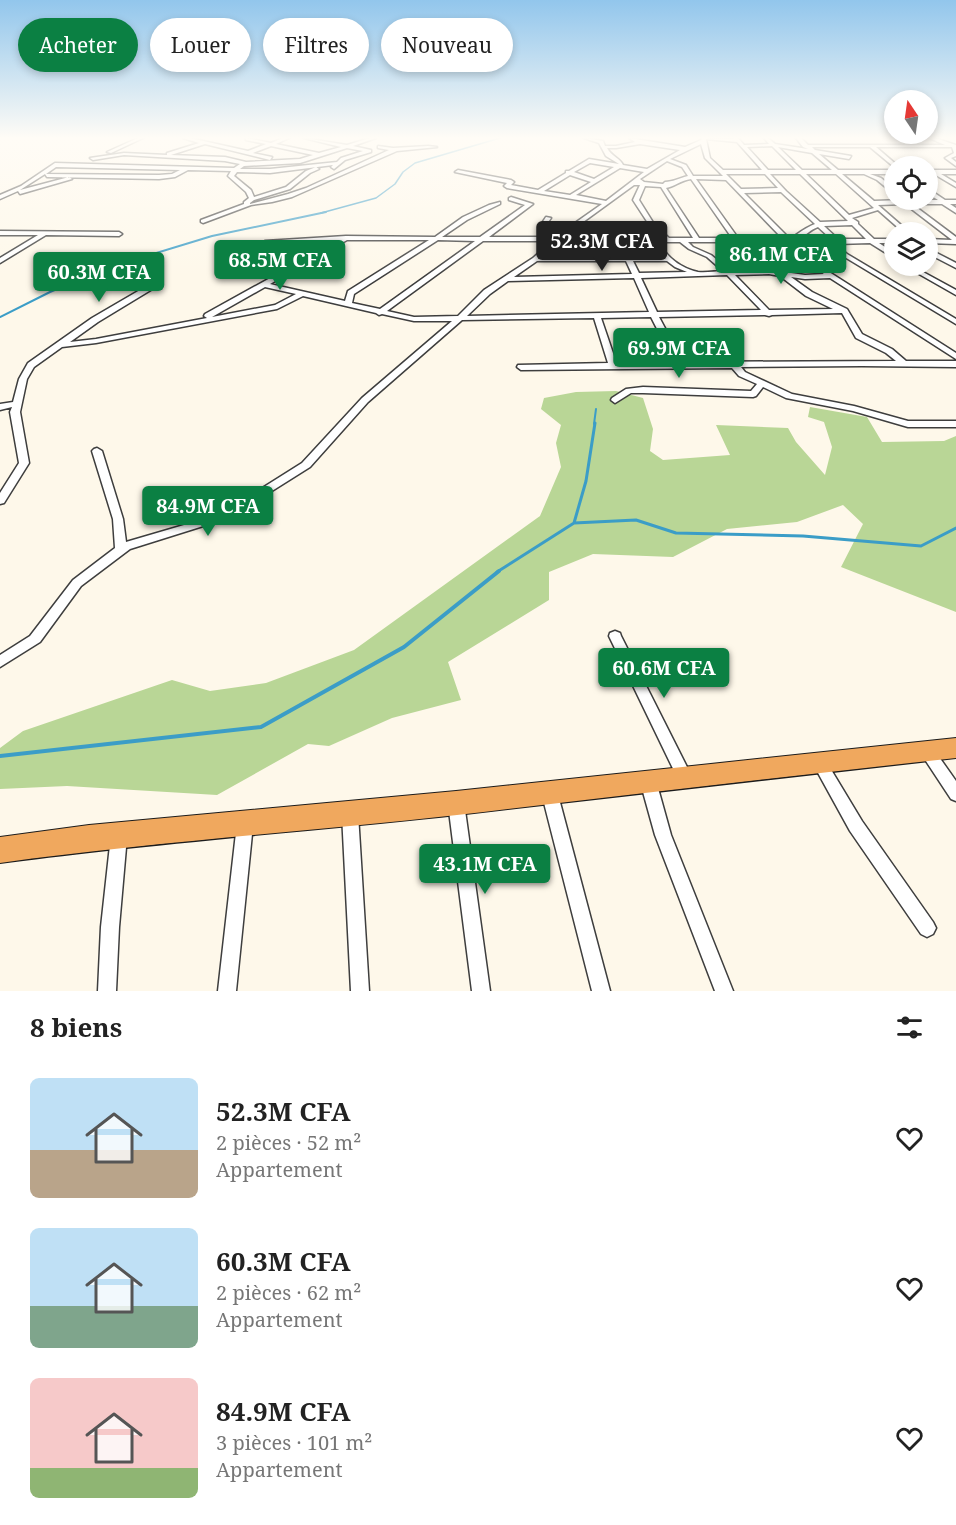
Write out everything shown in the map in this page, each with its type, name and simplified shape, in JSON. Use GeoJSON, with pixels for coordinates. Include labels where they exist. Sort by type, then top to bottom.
{"type":"FeatureCollection","features":[{"type":"Feature","properties":{"kind":"highway"},"geometry":{"type":"LineString","coordinates":[[0,850],[119,835],[456,803],[684,776],[956,748]]}},
{"type":"Feature","properties":{"kind":"street"},"geometry":{"type":"LineString","coordinates":[[23,187],[27,184]]}},
{"type":"Feature","properties":{"kind":"street"},"geometry":{"type":"LineString","coordinates":[[0,197],[28,184]]}},
{"type":"Feature","properties":{"kind":"street"},"geometry":{"type":"LineString","coordinates":[[0,197],[49,184]]}},
{"type":"Feature","properties":{"kind":"street"},"geometry":{"type":"LineString","coordinates":[[241,184],[249,191],[250,202]]}},
{"type":"Feature","properties":{"kind":"street"},"geometry":{"type":"LineString","coordinates":[[203,222],[293,184]]}},
{"type":"Feature","properties":{"kind":"street"},"geometry":{"type":"LineString","coordinates":[[250,202],[268,203],[316,184]]}},
{"type":"Feature","properties":{"kind":"street"},"geometry":{"type":"LineString","coordinates":[[510,184],[608,203]]}},
{"type":"Feature","properties":{"kind":"street"},"geometry":{"type":"LineString","coordinates":[[540,191],[550,184]]}},
{"type":"Feature","properties":{"kind":"street"},"geometry":{"type":"LineString","coordinates":[[576,198],[573,195],[589,184]]}},
{"type":"Feature","properties":{"kind":"street"},"geometry":{"type":"LineString","coordinates":[[0,662],[35,639],[77,583],[121,549],[135,542],[212,520],[236,509],[306,465],[364,400],[487,292],[521,269],[535,253],[568,234],[577,224],[635,184]]}},
{"type":"Feature","properties":{"kind":"street"},"geometry":{"type":"LineString","coordinates":[[638,184],[636,200],[652,225],[669,240]]}},
{"type":"Feature","properties":{"kind":"street"},"geometry":{"type":"LineString","coordinates":[[659,184],[672,184]]}},
{"type":"Feature","properties":{"kind":"street"},"geometry":{"type":"LineString","coordinates":[[698,184],[736,240],[809,294],[844,312],[854,323],[859,336],[889,351],[905,364]]}},
{"type":"Feature","properties":{"kind":"street"},"geometry":{"type":"LineString","coordinates":[[733,184],[786,240],[832,276],[956,357]]}},
{"type":"Feature","properties":{"kind":"street"},"geometry":{"type":"LineString","coordinates":[[777,184],[819,224],[846,255],[956,322]]}},
{"type":"Feature","properties":{"kind":"street"},"geometry":{"type":"LineString","coordinates":[[814,184],[872,241],[884,249]]}},
{"type":"Feature","properties":{"kind":"street"},"geometry":{"type":"LineString","coordinates":[[851,184],[895,222]]}},
{"type":"Feature","properties":{"kind":"street"},"geometry":{"type":"LineString","coordinates":[[666,185],[663,188],[697,240]]}},
{"type":"Feature","properties":{"kind":"street"},"geometry":{"type":"LineString","coordinates":[[740,191],[782,190]]}},
{"type":"Feature","properties":{"kind":"street"},"geometry":{"type":"LineString","coordinates":[[938,197],[956,211]]}},
{"type":"Feature","properties":{"kind":"street"},"geometry":{"type":"LineString","coordinates":[[379,313],[530,204],[511,199]]}},
{"type":"Feature","properties":{"kind":"street"},"geometry":{"type":"LineString","coordinates":[[872,203],[884,202]]}},
{"type":"Feature","properties":{"kind":"street"},"geometry":{"type":"LineString","coordinates":[[938,202],[956,202]]}},
{"type":"Feature","properties":{"kind":"street"},"geometry":{"type":"LineString","coordinates":[[348,304],[351,293],[444,232],[483,209],[498,203]]}},
{"type":"Feature","properties":{"kind":"street"},"geometry":{"type":"LineString","coordinates":[[849,217],[879,208]]}},
{"type":"Feature","properties":{"kind":"street"},"geometry":{"type":"LineString","coordinates":[[915,210],[956,241]]}},
{"type":"Feature","properties":{"kind":"street"},"geometry":{"type":"LineString","coordinates":[[548,218],[543,226],[551,231],[568,234]]}},
{"type":"Feature","properties":{"kind":"street"},"geometry":{"type":"LineString","coordinates":[[786,240],[819,224],[856,223]]}},
{"type":"Feature","properties":{"kind":"street"},"geometry":{"type":"LineString","coordinates":[[1,234],[119,234]]}},
{"type":"Feature","properties":{"kind":"street"},"geometry":{"type":"LineString","coordinates":[[0,261],[44,234]]}},
{"type":"Feature","properties":{"kind":"street"},"geometry":{"type":"LineString","coordinates":[[200,321],[346,238]]}},
{"type":"Feature","properties":{"kind":"street"},"geometry":{"type":"LineString","coordinates":[[265,243],[346,238],[559,240],[621,243],[658,240],[884,241]]}},
{"type":"Feature","properties":{"kind":"street"},"geometry":{"type":"LineString","coordinates":[[498,240],[535,253],[628,259],[669,259]]}},
{"type":"Feature","properties":{"kind":"street"},"geometry":{"type":"LineString","coordinates":[[658,240],[658,249],[688,272],[731,274]]}},
{"type":"Feature","properties":{"kind":"street"},"geometry":{"type":"LineString","coordinates":[[682,240],[691,248],[710,256],[731,274],[769,314]]}},
{"type":"Feature","properties":{"kind":"street"},"geometry":{"type":"LineString","coordinates":[[938,241],[956,241]]}},
{"type":"Feature","properties":{"kind":"street"},"geometry":{"type":"LineString","coordinates":[[621,243],[663,334],[680,365]]}},
{"type":"Feature","properties":{"kind":"street"},"geometry":{"type":"LineString","coordinates":[[938,256],[956,266]]}},
{"type":"Feature","properties":{"kind":"street"},"geometry":{"type":"LineString","coordinates":[[521,269],[544,278]]}},
{"type":"Feature","properties":{"kind":"street"},"geometry":{"type":"LineString","coordinates":[[507,279],[779,272],[805,277],[832,276]]}},
{"type":"Feature","properties":{"kind":"street"},"geometry":{"type":"LineString","coordinates":[[926,276],[956,293]]}},
{"type":"Feature","properties":{"kind":"street"},"geometry":{"type":"LineString","coordinates":[[0,501],[24,463],[15,405],[26,372],[43,354],[155,285]]}},
{"type":"Feature","properties":{"kind":"street"},"geometry":{"type":"LineString","coordinates":[[264,285],[379,313],[414,319],[844,312]]}},
{"type":"Feature","properties":{"kind":"street"},"geometry":{"type":"LineString","coordinates":[[60,345],[96,341],[277,307],[302,294]]}},
{"type":"Feature","properties":{"kind":"street"},"geometry":{"type":"LineString","coordinates":[[597,317],[614,365]]}},
{"type":"Feature","properties":{"kind":"street"},"geometry":{"type":"LineString","coordinates":[[521,367],[956,364]]}},
{"type":"Feature","properties":{"kind":"street"},"geometry":{"type":"LineString","coordinates":[[734,365],[742,374],[789,396],[868,412],[908,424],[956,424]]}},
{"type":"Feature","properties":{"kind":"street"},"geometry":{"type":"LineString","coordinates":[[615,400],[629,391],[642,390],[753,394],[762,383]]}},
{"type":"Feature","properties":{"kind":"street"},"geometry":{"type":"LineString","coordinates":[[0,407],[15,405]]}},
{"type":"Feature","properties":{"kind":"street"},"geometry":{"type":"LineString","coordinates":[[96,451],[118,519],[121,549]]}},
{"type":"Feature","properties":{"kind":"street"},"geometry":{"type":"LineString","coordinates":[[615,636],[684,776]]}},
{"type":"Feature","properties":{"kind":"street"},"geometry":{"type":"LineString","coordinates":[[927,751],[956,794]]}},
{"type":"Feature","properties":{"kind":"street"},"geometry":{"type":"LineString","coordinates":[[819,762],[856,825],[927,928]]}},
{"type":"Feature","properties":{"kind":"street"},"geometry":{"type":"LineString","coordinates":[[648,780],[662,836],[694,907],[724,991]]}},
{"type":"Feature","properties":{"kind":"street"},"geometry":{"type":"LineString","coordinates":[[549,791],[601,991]]}},
{"type":"Feature","properties":{"kind":"street"},"geometry":{"type":"LineString","coordinates":[[456,803],[481,991]]}},
{"type":"Feature","properties":{"kind":"street"},"geometry":{"type":"LineString","coordinates":[[350,813],[360,991]]}},
{"type":"Feature","properties":{"kind":"street"},"geometry":{"type":"LineString","coordinates":[[227,991],[245,824]]}},
{"type":"Feature","properties":{"kind":"street"},"geometry":{"type":"LineString","coordinates":[[107,991],[110,927],[119,835]]}},
{"type":"Feature","properties":{"kind":"green space"},"geometry":{"type":"Polygon","coordinates":[[[616,391],[643,398],[653,429],[650,451],[663,460],[730,455],[716,425],[788,428],[796,442],[825,475],[832,447],[824,422],[808,417],[810,407],[867,417],[882,442],[944,441],[956,436],[956,612],[841,567],[863,524],[843,505],[797,522],[727,529],[673,557],[593,554],[549,572],[549,600],[448,662],[461,700],[392,718],[329,746],[308,744],[217,795],[67,786],[0,789],[0,748],[23,731],[172,680],[210,691],[266,683],[354,650],[540,516],[561,467],[556,443],[561,425],[541,409],[544,398],[576,392],[616,391]]]}},
{"type":"Feature","properties":{"kind":"waterway"},"geometry":{"type":"LineString","coordinates":[[321,213],[376,198],[395,184]]}},
{"type":"Feature","properties":{"kind":"waterway"},"geometry":{"type":"LineString","coordinates":[[0,317],[50,292],[107,268],[212,236],[326,212]]}},
{"type":"Feature","properties":{"kind":"waterway"},"geometry":{"type":"LineString","coordinates":[[594,424],[596,409]]}},
{"type":"Feature","properties":{"kind":"waterway"},"geometry":{"type":"LineString","coordinates":[[574,523],[586,481],[595,423]]}},
{"type":"Feature","properties":{"kind":"waterway"},"geometry":{"type":"LineString","coordinates":[[574,523],[636,520],[676,533],[803,536],[921,546],[956,528]]}},
{"type":"Feature","properties":{"kind":"waterway"},"geometry":{"type":"LineString","coordinates":[[497,572],[574,523]]}},
{"type":"Feature","properties":{"kind":"waterway"},"geometry":{"type":"LineString","coordinates":[[0,756],[261,727],[404,647],[499,571]]}}]}
